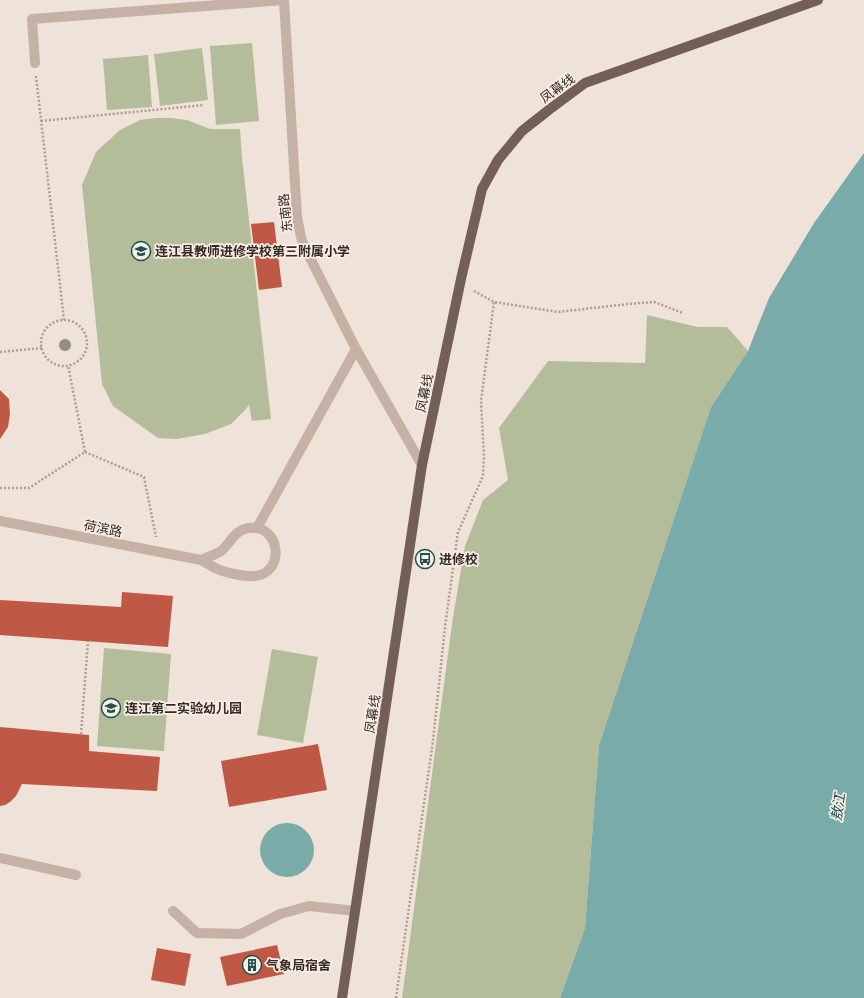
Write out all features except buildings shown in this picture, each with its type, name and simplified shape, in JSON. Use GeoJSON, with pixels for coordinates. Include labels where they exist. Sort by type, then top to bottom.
{"type":"FeatureCollection","features":[{"type":"Feature","properties":{"kind":"main road","name":"凤幕线"},"geometry":{"type":"LineString","coordinates":[[342,998],[422,466],[482,189],[498,160],[522,131],[585,83],[818,0]]}},
{"type":"Feature","properties":{"kind":"street"},"geometry":{"type":"LineString","coordinates":[[35,63],[32,19],[284,0]]}},
{"type":"Feature","properties":{"kind":"street","name":"东南路"},"geometry":{"type":"LineString","coordinates":[[284,0],[296,202],[301,237],[304,246],[356,349],[422,466]]}},
{"type":"Feature","properties":{"kind":"street"},"geometry":{"type":"LineString","coordinates":[[201,560],[222,550],[240,530],[257,528],[356,349]]}},
{"type":"Feature","properties":{"kind":"street","name":"荷滨路"},"geometry":{"type":"LineString","coordinates":[[0,521],[201,560],[220,570],[246,576],[262,574],[269,569],[276,556],[274,542],[270,535],[264,530],[257,528]]}},
{"type":"Feature","properties":{"kind":"street"},"geometry":{"type":"LineString","coordinates":[[0,858],[76,875]]}},
{"type":"Feature","properties":{"kind":"street"},"geometry":{"type":"LineString","coordinates":[[173,911],[197,933],[241,934],[280,914],[309,906],[355,911]]}},
{"type":"Feature","properties":{"kind":"path"},"geometry":{"type":"LineString","coordinates":[[35,63],[64,320]]}},
{"type":"Feature","properties":{"kind":"path"},"geometry":{"type":"LineString","coordinates":[[41,121],[204,105]]}},
{"type":"Feature","properties":{"kind":"path"},"geometry":{"type":"LineString","coordinates":[[462,279],[475,292],[494,302],[558,312],[654,302],[683,313]]}},
{"type":"Feature","properties":{"kind":"path"},"geometry":{"type":"LineString","coordinates":[[396,998],[433,741],[445,627],[458,532],[483,476],[484,456],[481,401],[494,302]]}},
{"type":"Feature","properties":{"kind":"path"},"geometry":{"type":"LineString","coordinates":[[64,320],[77,324],[86,335],[87,349],[84,356],[72,365],[57,365],[45,355],[42,348],[44,332],[49,326],[64,320]]}},
{"type":"Feature","properties":{"kind":"path"},"geometry":{"type":"LineString","coordinates":[[0,352],[42,348]]}},
{"type":"Feature","properties":{"kind":"path"},"geometry":{"type":"LineString","coordinates":[[68,365],[85,452]]}},
{"type":"Feature","properties":{"kind":"path"},"geometry":{"type":"LineString","coordinates":[[0,488],[29,488],[85,452]]}},
{"type":"Feature","properties":{"kind":"path"},"geometry":{"type":"LineString","coordinates":[[85,452],[144,477],[159,552]]}},
{"type":"Feature","properties":{"kind":"path"},"geometry":{"type":"LineString","coordinates":[[82,734],[88,641]]}},
{"type":"Feature","properties":{"kind":"green space"},"geometry":{"type":"Polygon","coordinates":[[[252,43],[259,121],[216,125],[210,46],[252,43]]]}},
{"type":"Feature","properties":{"kind":"green space"},"geometry":{"type":"Polygon","coordinates":[[[202,48],[208,100],[160,106],[154,54],[202,48]]]}},
{"type":"Feature","properties":{"kind":"green space"},"geometry":{"type":"Polygon","coordinates":[[[148,55],[152,107],[107,110],[103,59],[148,55]]]}},
{"type":"Feature","properties":{"kind":"green space"},"geometry":{"type":"Polygon","coordinates":[[[156,118],[187,120],[210,129],[240,129],[271,419],[252,421],[249,405],[231,424],[205,434],[177,439],[158,438],[113,406],[102,384],[82,185],[96,152],[120,130],[140,120],[156,118]]]}},
{"type":"Feature","properties":{"kind":"green space"},"geometry":{"type":"Polygon","coordinates":[[[647,315],[698,327],[727,327],[748,351],[711,407],[599,745],[585,928],[560,998],[402,998],[453,617],[465,546],[483,500],[508,480],[499,428],[548,361],[645,363],[647,315]]]}},
{"type":"Feature","properties":{"kind":"green space"},"geometry":{"type":"Polygon","coordinates":[[[104,648],[171,654],[164,751],[97,746],[104,648]]]}},
{"type":"Feature","properties":{"kind":"green space"},"geometry":{"type":"Polygon","coordinates":[[[272,649],[318,657],[303,743],[257,735],[272,649]]]}},
{"type":"Feature","properties":{"kind":"water","name":"敖江"},"geometry":{"type":"Polygon","coordinates":[[[864,153],[864,998],[560,998],[585,928],[599,745],[711,407],[748,351],[769,298],[814,223],[864,153]]]}},
{"type":"Feature","properties":{"kind":"water"},"geometry":{"type":"Polygon","coordinates":[[[287,823],[302,828],[306,831],[309,835],[314,850],[309,865],[306,869],[302,872],[287,877],[272,872],[268,869],[265,865],[260,850],[265,835],[268,831],[272,828],[287,823]]]}},
{"type":"Feature","properties":{"kind":"place","name":"连江县教师进修学校第三附属小学"},"geometry":{"type":"Point","coordinates":[141,251]}},
{"type":"Feature","properties":{"kind":"place","name":"进修校"},"geometry":{"type":"Point","coordinates":[425,559]}},
{"type":"Feature","properties":{"kind":"place","name":"连江第二实验幼儿园"},"geometry":{"type":"Point","coordinates":[111,708]}},
{"type":"Feature","properties":{"kind":"place","name":"气象局宿舍"},"geometry":{"type":"Point","coordinates":[252,965]}}]}
